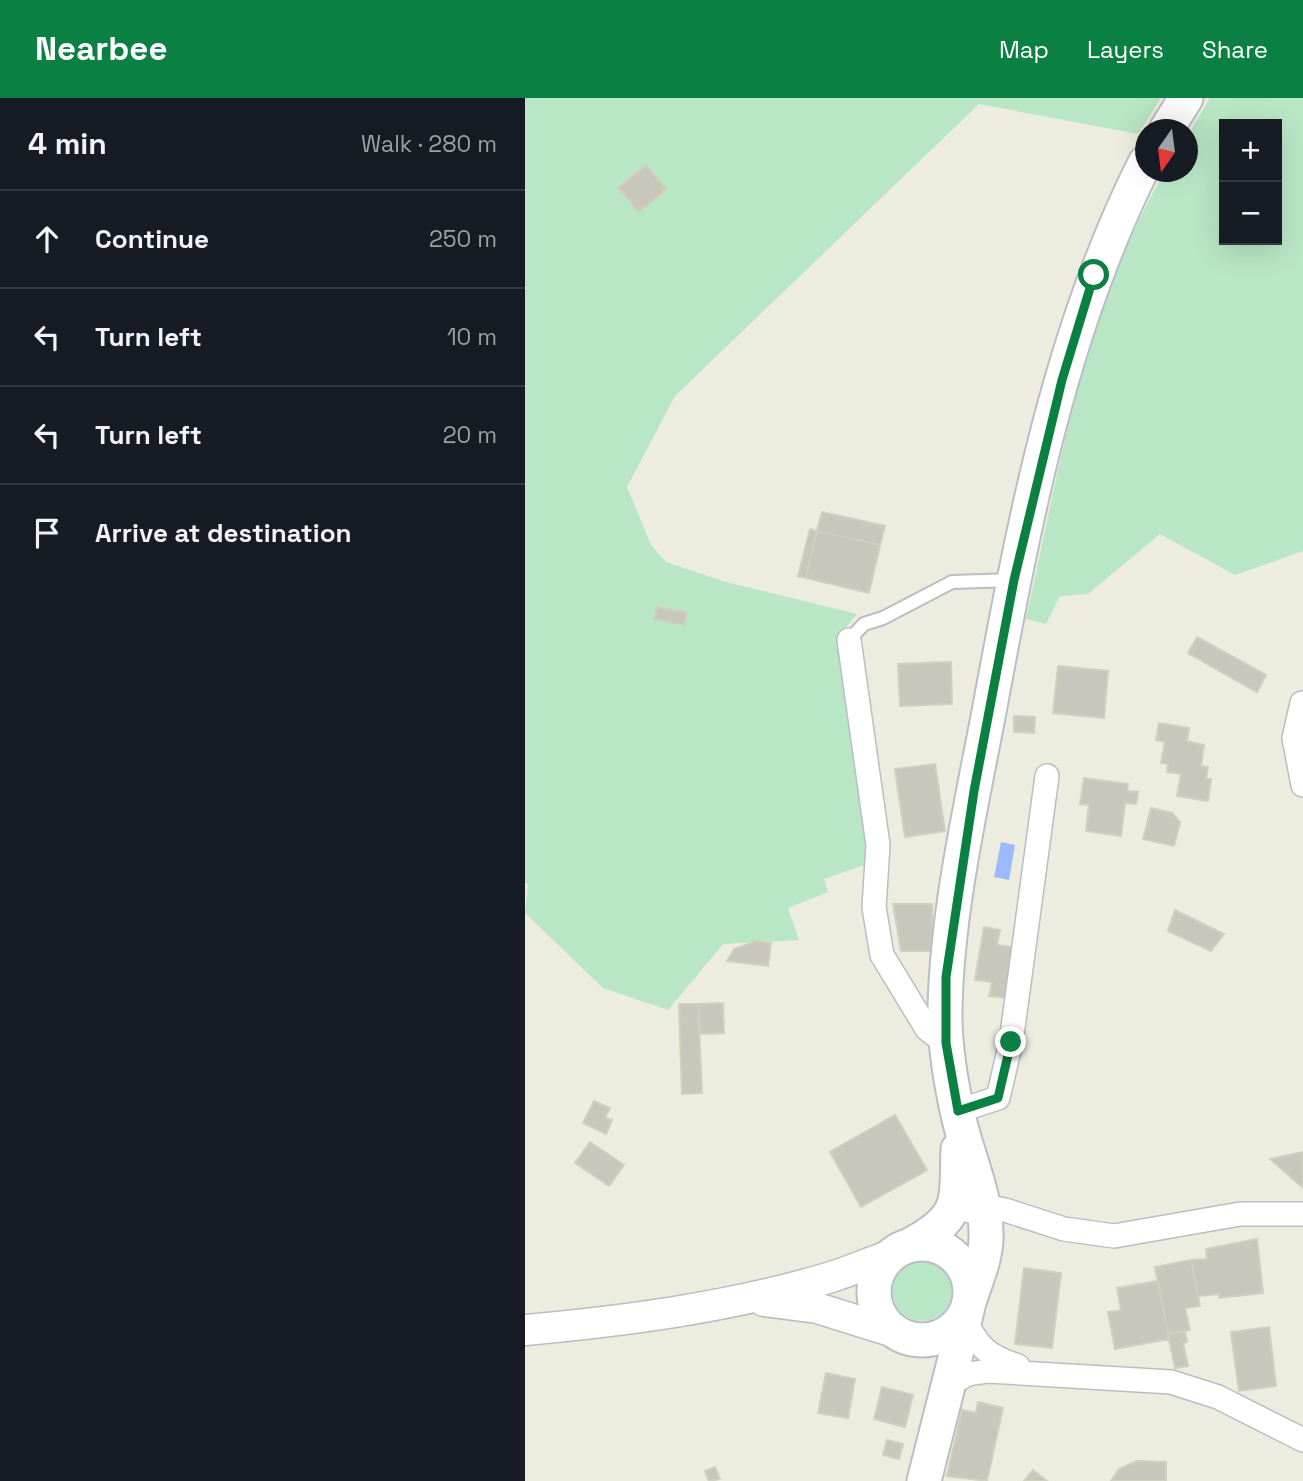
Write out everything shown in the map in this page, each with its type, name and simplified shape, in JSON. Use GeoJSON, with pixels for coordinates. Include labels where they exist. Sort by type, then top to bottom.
{"type":"FeatureCollection","features":[{"type":"Feature","properties":{"kind":"main road"},"geometry":{"type":"LineString","coordinates":[[1173,119],[1186,98]]}},
{"type":"Feature","properties":{"kind":"main road"},"geometry":{"type":"LineString","coordinates":[[924,1481],[936,1422],[950,1384],[987,1236],[984,1206],[958,1115],[946,1043],[949,949],[974,791],[1014,580],[1078,325],[1118,217],[1136,182]]}},
{"type":"Feature","properties":{"kind":"main road"},"geometry":{"type":"LineString","coordinates":[[936,1422],[936,1381],[932,1363],[903,1335],[882,1320],[875,1304],[876,1278],[900,1250],[935,1232],[951,1217],[957,1197],[958,1115]]}},
{"type":"Feature","properties":{"kind":"main road"},"geometry":{"type":"LineString","coordinates":[[900,1250],[932,1244],[949,1252],[963,1265],[969,1283],[967,1310],[946,1334],[929,1339],[903,1335]]}},
{"type":"Feature","properties":{"kind":"street"},"geometry":{"type":"LineString","coordinates":[[849,640],[878,845],[874,907],[883,954],[927,1029],[946,1043]]}},
{"type":"Feature","properties":{"kind":"street"},"geometry":{"type":"LineString","coordinates":[[1301,703],[1294,738],[1303,785]]}},
{"type":"Feature","properties":{"kind":"street"},"geometry":{"type":"LineString","coordinates":[[958,1115],[998,1098],[1011,1042],[1047,776]]}},
{"type":"Feature","properties":{"kind":"street"},"geometry":{"type":"LineString","coordinates":[[951,1217],[984,1206],[1064,1229],[1114,1236],[1240,1214],[1303,1214]]}},
{"type":"Feature","properties":{"kind":"street"},"geometry":{"type":"LineString","coordinates":[[525,1330],[630,1318],[736,1299],[828,1278],[900,1250]]}},
{"type":"Feature","properties":{"kind":"street"},"geometry":{"type":"LineString","coordinates":[[736,1299],[817,1308],[903,1335]]}},
{"type":"Feature","properties":{"kind":"street"},"geometry":{"type":"LineString","coordinates":[[967,1310],[977,1343],[996,1359],[1030,1371]]}},
{"type":"Feature","properties":{"kind":"street"},"geometry":{"type":"LineString","coordinates":[[950,1384],[968,1374],[1030,1371],[1171,1382],[1219,1397],[1303,1440]]}},
{"type":"Feature","properties":{"kind":"lane"},"geometry":{"type":"LineString","coordinates":[[849,640],[864,624],[883,618],[952,582],[1014,580]]}},
{"type":"Feature","properties":{"kind":"green space"},"geometry":{"type":"Polygon","coordinates":[[[525,98],[1161,98],[1148,119],[1135,119],[1135,133],[979,104],[675,396],[627,487],[651,545],[666,562],[726,582],[857,614],[839,636],[870,863],[824,879],[828,892],[788,908],[799,940],[723,944],[668,1010],[603,988],[525,913],[528,884],[525,883],[525,98]]]}},
{"type":"Feature","properties":{"kind":"green space"},"geometry":{"type":"Polygon","coordinates":[[[1210,98],[1303,98],[1303,551],[1235,575],[1160,534],[1088,594],[1060,596],[1046,624],[1026,619],[1078,389],[1114,277],[1137,224],[1160,182],[1198,182],[1198,119],[1210,98]]]}},
{"type":"Feature","properties":{"kind":"green space"},"geometry":{"type":"Polygon","coordinates":[[[922,1261],[939,1266],[947,1274],[952,1291],[947,1308],[939,1316],[922,1321],[905,1316],[897,1308],[892,1291],[897,1274],[905,1266],[922,1261]]]}},
{"type":"Feature","properties":{"kind":"water"},"geometry":{"type":"Polygon","coordinates":[[[1001,842],[1015,845],[1009,880],[994,877],[1001,842]]]}},
{"type":"Feature","properties":{"kind":"building"},"geometry":{"type":"Polygon","coordinates":[[[646,165],[666,189],[639,212],[618,188],[646,165]]]}},
{"type":"Feature","properties":{"kind":"building"},"geometry":{"type":"Polygon","coordinates":[[[822,512],[885,526],[880,545],[817,531],[822,512]]]}},
{"type":"Feature","properties":{"kind":"building"},"geometry":{"type":"Polygon","coordinates":[[[810,529],[817,531],[806,578],[798,576],[810,529]]]}},
{"type":"Feature","properties":{"kind":"building"},"geometry":{"type":"Polygon","coordinates":[[[817,531],[880,545],[869,593],[806,578],[817,531]]]}},
{"type":"Feature","properties":{"kind":"building"},"geometry":{"type":"Polygon","coordinates":[[[657,607],[687,612],[684,625],[654,619],[657,607]]]}},
{"type":"Feature","properties":{"kind":"building"},"geometry":{"type":"Polygon","coordinates":[[[1197,637],[1266,675],[1257,692],[1188,653],[1197,637]]]}},
{"type":"Feature","properties":{"kind":"building"},"geometry":{"type":"Polygon","coordinates":[[[951,662],[952,704],[900,706],[898,664],[951,662]]]}},
{"type":"Feature","properties":{"kind":"building"},"geometry":{"type":"Polygon","coordinates":[[[1058,666],[1108,671],[1104,718],[1053,713],[1058,666]]]}},
{"type":"Feature","properties":{"kind":"building"},"geometry":{"type":"Polygon","coordinates":[[[1014,716],[1035,717],[1034,733],[1014,732],[1014,716]]]}},
{"type":"Feature","properties":{"kind":"building"},"geometry":{"type":"Polygon","coordinates":[[[1159,723],[1189,728],[1187,741],[1204,745],[1201,766],[1208,767],[1206,779],[1211,779],[1208,801],[1177,796],[1181,774],[1167,772],[1168,764],[1161,763],[1165,742],[1156,740],[1159,723]]]}},
{"type":"Feature","properties":{"kind":"building"},"geometry":{"type":"Polygon","coordinates":[[[935,764],[945,831],[905,837],[895,769],[935,764]]]}},
{"type":"Feature","properties":{"kind":"building"},"geometry":{"type":"Polygon","coordinates":[[[1084,778],[1128,784],[1127,791],[1138,792],[1136,804],[1125,803],[1121,836],[1086,831],[1089,805],[1080,804],[1084,778]]]}},
{"type":"Feature","properties":{"kind":"building"},"geometry":{"type":"Polygon","coordinates":[[[1151,808],[1172,813],[1180,822],[1174,846],[1143,839],[1151,808]]]}},
{"type":"Feature","properties":{"kind":"building"},"geometry":{"type":"Polygon","coordinates":[[[893,904],[932,904],[933,951],[901,951],[893,904]]]}},
{"type":"Feature","properties":{"kind":"building"},"geometry":{"type":"Polygon","coordinates":[[[1175,910],[1224,934],[1211,951],[1168,931],[1175,910]]]}},
{"type":"Feature","properties":{"kind":"building"},"geometry":{"type":"Polygon","coordinates":[[[984,927],[1000,930],[997,945],[1013,947],[1005,998],[989,996],[992,982],[975,980],[984,927]]]}},
{"type":"Feature","properties":{"kind":"building"},"geometry":{"type":"Polygon","coordinates":[[[757,941],[771,943],[768,966],[727,961],[734,949],[757,941]]]}},
{"type":"Feature","properties":{"kind":"building"},"geometry":{"type":"Polygon","coordinates":[[[723,1003],[724,1033],[700,1034],[698,1004],[723,1003]]]}},
{"type":"Feature","properties":{"kind":"building"},"geometry":{"type":"Polygon","coordinates":[[[679,1004],[698,1004],[702,1093],[682,1094],[679,1004]]]}},
{"type":"Feature","properties":{"kind":"building"},"geometry":{"type":"Polygon","coordinates":[[[594,1101],[610,1108],[605,1118],[612,1120],[606,1134],[583,1123],[594,1101]]]}},
{"type":"Feature","properties":{"kind":"building"},"geometry":{"type":"Polygon","coordinates":[[[895,1115],[927,1170],[861,1207],[830,1152],[895,1115]]]}},
{"type":"Feature","properties":{"kind":"building"},"geometry":{"type":"Polygon","coordinates":[[[590,1142],[624,1165],[609,1186],[575,1163],[590,1142]]]}},
{"type":"Feature","properties":{"kind":"building"},"geometry":{"type":"Polygon","coordinates":[[[1303,1152],[1303,1188],[1270,1159],[1303,1152]]]}},
{"type":"Feature","properties":{"kind":"building"},"geometry":{"type":"Polygon","coordinates":[[[1257,1239],[1263,1293],[1219,1298],[1219,1294],[1198,1296],[1191,1260],[1207,1259],[1206,1249],[1257,1239]]]}},
{"type":"Feature","properties":{"kind":"building"},"geometry":{"type":"Polygon","coordinates":[[[1191,1260],[1200,1306],[1185,1308],[1190,1330],[1168,1334],[1155,1267],[1191,1260]]]}},
{"type":"Feature","properties":{"kind":"building"},"geometry":{"type":"Polygon","coordinates":[[[1024,1268],[1061,1273],[1052,1348],[1015,1344],[1024,1268]]]}},
{"type":"Feature","properties":{"kind":"building"},"geometry":{"type":"Polygon","coordinates":[[[1158,1281],[1169,1339],[1115,1349],[1108,1312],[1121,1310],[1117,1288],[1158,1281]]]}},
{"type":"Feature","properties":{"kind":"building"},"geometry":{"type":"Polygon","coordinates":[[[1269,1327],[1276,1386],[1239,1391],[1231,1332],[1269,1327]]]}},
{"type":"Feature","properties":{"kind":"building"},"geometry":{"type":"Polygon","coordinates":[[[1185,1331],[1187,1342],[1183,1343],[1188,1366],[1175,1368],[1168,1334],[1185,1331]]]}},
{"type":"Feature","properties":{"kind":"building"},"geometry":{"type":"Polygon","coordinates":[[[826,1373],[855,1379],[848,1418],[818,1413],[826,1373]]]}},
{"type":"Feature","properties":{"kind":"building"},"geometry":{"type":"Polygon","coordinates":[[[882,1387],[913,1395],[905,1427],[874,1419],[882,1387]]]}},
{"type":"Feature","properties":{"kind":"building"},"geometry":{"type":"Polygon","coordinates":[[[978,1402],[1003,1408],[987,1481],[947,1476],[962,1410],[976,1413],[978,1402]]]}},
{"type":"Feature","properties":{"kind":"building"},"geometry":{"type":"Polygon","coordinates":[[[887,1440],[903,1444],[899,1459],[883,1455],[887,1440]]]}},
{"type":"Feature","properties":{"kind":"building"},"geometry":{"type":"Polygon","coordinates":[[[1137,1461],[1166,1462],[1166,1481],[1111,1481],[1119,1469],[1137,1461]]]}},
{"type":"Feature","properties":{"kind":"building"},"geometry":{"type":"Polygon","coordinates":[[[715,1467],[720,1479],[709,1481],[705,1471],[715,1467]]]}},
{"type":"Feature","properties":{"kind":"building"},"geometry":{"type":"Polygon","coordinates":[[[1033,1470],[1047,1481],[1024,1481],[1033,1470]]]}},
{"type":"Feature","properties":{"kind":"route"},"geometry":{"type":"LineString","coordinates":[[1011,1042],[998,1098],[958,1111],[946,1043],[944,1011],[949,949],[974,791],[1014,580],[1062,380],[1094,275]]}}]}
